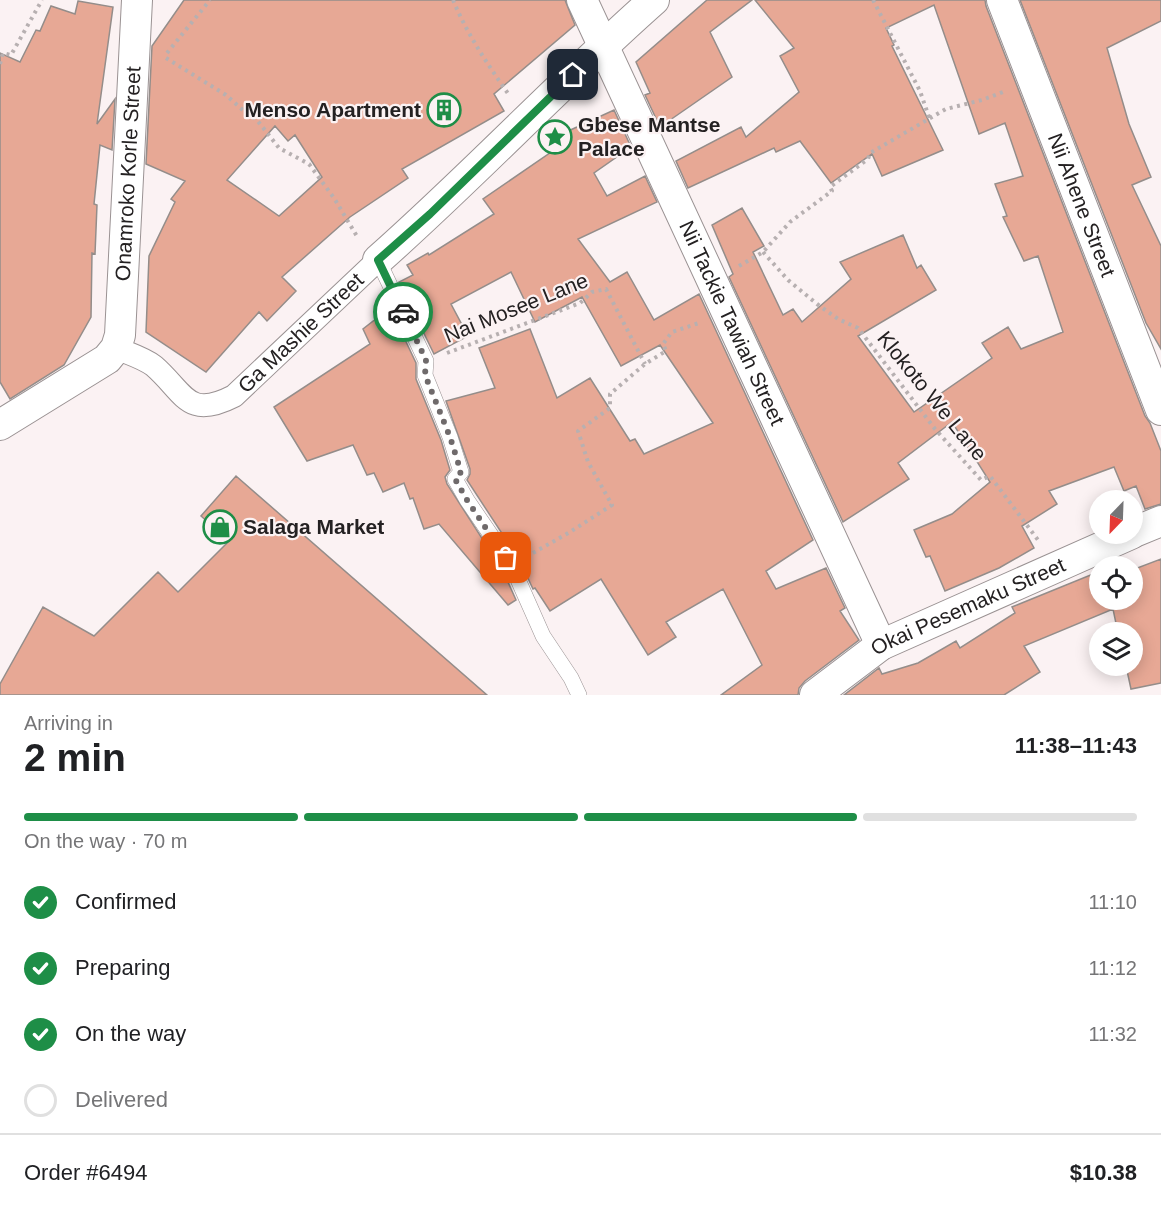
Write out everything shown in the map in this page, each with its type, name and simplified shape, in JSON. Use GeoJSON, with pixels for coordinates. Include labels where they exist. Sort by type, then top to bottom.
{"type":"FeatureCollection","features":[{"type":"Feature","properties":{"kind":"street","name":"Onamroko Korle Street"},"geometry":{"type":"LineString","coordinates":[[116,348],[120,335],[137,0]]}},
{"type":"Feature","properties":{"kind":"street","name":"Nii Tackie Tawiah Street"},"geometry":{"type":"LineString","coordinates":[[582,0],[880,645]]}},
{"type":"Feature","properties":{"kind":"street","name":"Ga Mashie Street"},"geometry":{"type":"LineString","coordinates":[[116,348],[152,364],[182,395],[197,406],[217,405],[234,396],[430,214],[603,45],[654,0]]}},
{"type":"Feature","properties":{"kind":"street","name":"Nii Ahene Street"},"geometry":{"type":"LineString","coordinates":[[1002,0],[1161,410]]}},
{"type":"Feature","properties":{"kind":"street"},"geometry":{"type":"LineString","coordinates":[[0,425],[107,359],[116,348]]}},
{"type":"Feature","properties":{"kind":"street","name":"Okai Pesemaku Street"},"geometry":{"type":"LineString","coordinates":[[1143,529],[1161,521]]}},
{"type":"Feature","properties":{"kind":"street","name":"Okai Pesemaku Street"},"geometry":{"type":"LineString","coordinates":[[815,695],[880,645],[1109,544]]}},
{"type":"Feature","properties":{"kind":"lane"},"geometry":{"type":"LineString","coordinates":[[378,260],[426,360],[425,375],[450,437],[461,472],[455,479],[512,566],[543,636],[571,678],[579,695]]}},
{"type":"Feature","properties":{"kind":"path"},"geometry":{"type":"LineString","coordinates":[[0,63],[3,53],[11,55],[42,0]]}},
{"type":"Feature","properties":{"kind":"path"},"geometry":{"type":"LineString","coordinates":[[210,0],[163,56],[226,95],[244,112],[257,120],[279,148],[309,164],[334,198],[353,232],[378,260]]}},
{"type":"Feature","properties":{"kind":"path"},"geometry":{"type":"LineString","coordinates":[[453,0],[489,67],[527,119]]}},
{"type":"Feature","properties":{"kind":"path"},"geometry":{"type":"LineString","coordinates":[[873,0],[920,91],[930,120]]}},
{"type":"Feature","properties":{"kind":"path"},"geometry":{"type":"LineString","coordinates":[[713,282],[763,252],[790,222],[832,191],[830,187],[868,159],[870,153],[946,109],[982,100],[1034,82]]}},
{"type":"Feature","properties":{"kind":"path","name":"Klokoto We Lane"},"geometry":{"type":"LineString","coordinates":[[763,252],[788,280],[817,304],[838,319],[858,328],[935,429],[981,480],[990,476],[1041,545],[1066,563]]}},
{"type":"Feature","properties":{"kind":"path","name":"Nai Mosee Lane"},"geometry":{"type":"LineString","coordinates":[[426,360],[560,311],[580,303],[592,292],[606,289],[645,364]]}},
{"type":"Feature","properties":{"kind":"path"},"geometry":{"type":"LineString","coordinates":[[506,558],[528,546],[534,554],[612,505],[588,462],[578,431],[610,408],[610,394],[645,364],[666,351],[663,344],[672,332],[728,314]]}},
{"type":"Feature","properties":{"kind":"building"},"geometry":{"type":"Polygon","coordinates":[[[184,0],[565,0],[575,25],[494,94],[504,111],[402,169],[408,178],[350,217],[282,277],[296,291],[267,321],[259,312],[206,372],[146,332],[149,256],[175,202],[171,199],[185,181],[146,164],[152,46],[184,0]],[[275,126],[227,180],[279,216],[322,177],[295,135],[288,141],[275,126]]]}},
{"type":"Feature","properties":{"kind":"building"},"geometry":{"type":"Polygon","coordinates":[[[707,0],[752,0],[710,32],[732,77],[660,127],[645,95],[650,93],[636,62],[707,0]]]}},
{"type":"Feature","properties":{"kind":"building"},"geometry":{"type":"Polygon","coordinates":[[[755,0],[985,0],[1145,416],[1161,451],[1161,504],[1145,509],[1143,490],[1138,490],[1136,486],[1124,490],[1114,467],[1049,491],[1057,504],[1022,526],[1034,548],[999,568],[945,591],[930,556],[926,557],[914,530],[952,514],[990,482],[952,422],[898,463],[909,479],[843,522],[729,277],[733,274],[712,225],[742,208],[764,246],[753,252],[783,315],[793,309],[802,322],[851,279],[840,262],[903,235],[917,268],[921,265],[936,290],[858,336],[914,412],[992,358],[982,343],[1008,327],[1021,349],[1063,332],[1038,256],[1024,261],[1003,217],[1007,216],[995,184],[1023,176],[1005,123],[979,134],[934,5],[886,28],[894,45],[892,46],[943,150],[882,176],[872,154],[831,183],[800,141],[776,152],[774,148],[688,188],[676,161],[741,127],[746,137],[799,92],[780,56],[794,48],[755,0]]]}},
{"type":"Feature","properties":{"kind":"building"},"geometry":{"type":"Polygon","coordinates":[[[1020,0],[1161,0],[1161,21],[1107,48],[1129,124],[1151,177],[1132,185],[1161,246],[1161,349],[1146,323],[1020,0]]]}},
{"type":"Feature","properties":{"kind":"building"},"geometry":{"type":"Polygon","coordinates":[[[78,1],[113,7],[97,124],[115,99],[112,150],[100,145],[94,204],[97,205],[95,254],[92,253],[91,317],[64,365],[10,399],[0,382],[0,53],[20,62],[36,30],[40,31],[51,6],[75,14],[78,1]]]}},
{"type":"Feature","properties":{"kind":"building"},"geometry":{"type":"Polygon","coordinates":[[[614,110],[631,147],[594,173],[607,196],[645,176],[657,202],[578,239],[610,282],[627,272],[654,320],[699,294],[813,540],[766,571],[776,589],[826,568],[845,608],[840,611],[859,640],[805,681],[799,688],[798,695],[721,695],[762,665],[723,589],[666,622],[676,637],[648,655],[601,579],[550,611],[535,588],[533,589],[520,561],[467,480],[470,469],[446,401],[495,388],[479,348],[530,329],[557,398],[590,378],[630,441],[635,439],[644,454],[713,423],[660,345],[621,366],[582,297],[535,322],[511,272],[451,304],[468,336],[434,354],[399,282],[413,275],[407,265],[428,253],[429,255],[494,214],[483,199],[557,148],[553,138],[614,110]]]}},
{"type":"Feature","properties":{"kind":"building"},"geometry":{"type":"Polygon","coordinates":[[[390,308],[416,363],[416,379],[441,440],[450,470],[445,477],[447,484],[503,571],[516,600],[508,605],[439,524],[424,529],[413,498],[410,499],[404,483],[383,492],[374,473],[367,475],[353,445],[307,461],[274,407],[370,344],[363,329],[390,308]]]}},
{"type":"Feature","properties":{"kind":"building","name":"Salaga Market"},"geometry":{"type":"Polygon","coordinates":[[[236,476],[487,695],[0,695],[0,684],[43,607],[94,636],[158,572],[178,592],[229,541],[201,516],[236,476]]]}},
{"type":"Feature","properties":{"kind":"building"},"geometry":{"type":"Polygon","coordinates":[[[1161,559],[1161,683],[1131,689],[1128,676],[1143,676],[1143,622],[1116,622],[1113,610],[1143,610],[1143,566],[1161,559]]]}},
{"type":"Feature","properties":{"kind":"building"},"geometry":{"type":"Polygon","coordinates":[[[1089,576],[1089,610],[1111,610],[1024,646],[1040,672],[1004,695],[844,695],[879,668],[882,674],[918,663],[956,641],[960,648],[1015,613],[1012,607],[1089,576]]]}},
{"type":"Feature","properties":{"kind":"way so far"},"geometry":{"type":"LineString","coordinates":[[403,312],[426,360],[425,375],[450,437],[461,472],[455,479],[506,558]]}},
{"type":"Feature","properties":{"kind":"place","name":"Menso Apartment"},"geometry":{"type":"Point","coordinates":[444,110]}},
{"type":"Feature","properties":{"kind":"place","name":"Gbese Mantse Palace"},"geometry":{"type":"Point","coordinates":[555,137]}},
{"type":"Feature","properties":{"kind":"place","name":"Salaga Market"},"geometry":{"type":"Point","coordinates":[220,527]}},
{"type":"Feature","properties":{"kind":"route"},"geometry":{"type":"LineString","coordinates":[[403,312],[378,260],[430,214],[573,75]]}}]}
